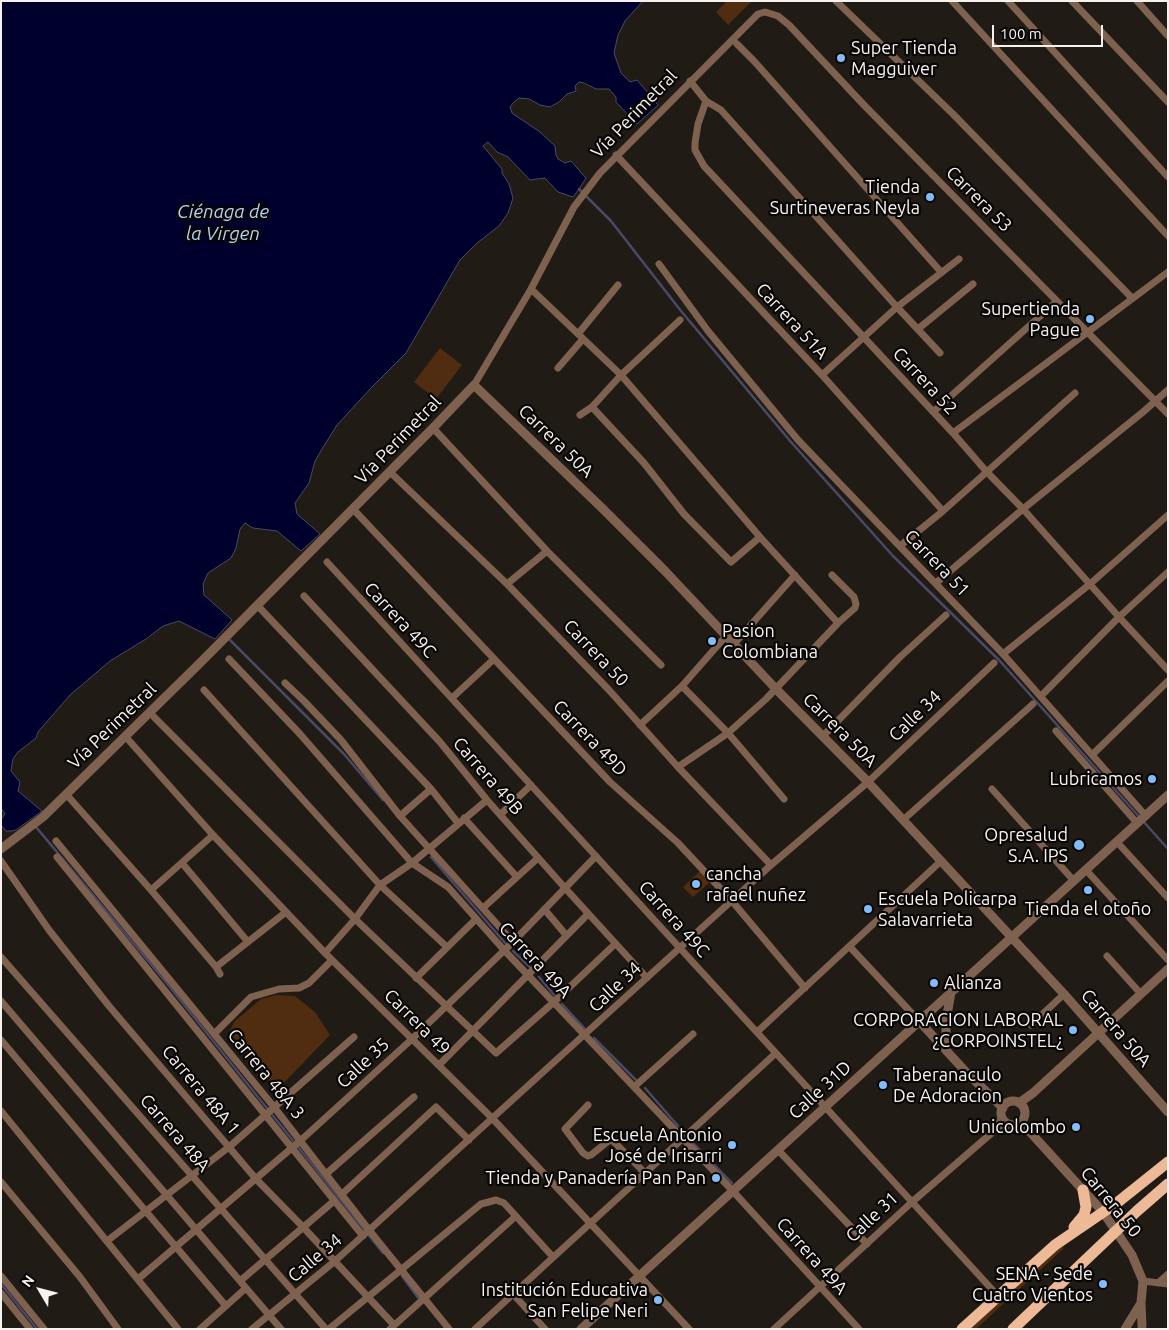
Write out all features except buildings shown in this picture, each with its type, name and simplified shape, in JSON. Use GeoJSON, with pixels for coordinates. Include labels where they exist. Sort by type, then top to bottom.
{"type":"FeatureCollection","features":[{"type":"Feature","properties":{"kind":"highway"},"geometry":{"type":"LineString","coordinates":[[1060,1241],[1103,1212],[1168,1162]]}},
{"type":"Feature","properties":{"kind":"highway"},"geometry":{"type":"LineString","coordinates":[[1013,1329],[1116,1230],[1168,1184]]}},
{"type":"Feature","properties":{"kind":"highway"},"geometry":{"type":"LineString","coordinates":[[962,1329],[1060,1241],[1084,1215],[1086,1203],[1083,1190]]}},
{"type":"Feature","properties":{"kind":"street"},"geometry":{"type":"LineString","coordinates":[[836,1],[953,114],[1132,298]]}},
{"type":"Feature","properties":{"kind":"street"},"geometry":{"type":"LineString","coordinates":[[952,1],[1168,236]]}},
{"type":"Feature","properties":{"kind":"street"},"geometry":{"type":"LineString","coordinates":[[1008,1],[1168,177]]}},
{"type":"Feature","properties":{"kind":"street"},"geometry":{"type":"LineString","coordinates":[[1072,1],[1168,102]]}},
{"type":"Feature","properties":{"kind":"street"},"geometry":{"type":"LineString","coordinates":[[1137,1],[1168,36]]}},
{"type":"Feature","properties":{"kind":"street","name":"Vía Perimetral"},"geometry":{"type":"LineString","coordinates":[[1,849],[44,817],[390,472],[474,385],[531,289],[574,207],[600,173],[690,81],[734,42],[758,14],[765,12]]}},
{"type":"Feature","properties":{"kind":"street","name":"Carrera 53"},"geometry":{"type":"LineString","coordinates":[[765,12],[778,16],[788,25],[863,104],[1168,414]]}},
{"type":"Feature","properties":{"kind":"street"},"geometry":{"type":"LineString","coordinates":[[734,42],[754,61],[941,272]]}},
{"type":"Feature","properties":{"kind":"street"},"geometry":{"type":"LineString","coordinates":[[690,81],[706,101],[721,110],[940,353]]}},
{"type":"Feature","properties":{"kind":"street","name":"Carrera 52"},"geometry":{"type":"LineString","coordinates":[[706,101],[695,135],[695,150],[698,157],[953,433],[986,472],[1023,509],[1119,618],[1168,670]]}},
{"type":"Feature","properties":{"kind":"street","name":"Carrera 51A"},"geometry":{"type":"LineString","coordinates":[[616,155],[822,375],[943,511]]}},
{"type":"Feature","properties":{"kind":"street"},"geometry":{"type":"LineString","coordinates":[[822,375],[897,307],[959,259]]}},
{"type":"Feature","properties":{"kind":"street","name":"Carrera 51"},"geometry":{"type":"LineString","coordinates":[[659,264],[708,331],[798,440],[1003,654],[1145,815]]}},
{"type":"Feature","properties":{"kind":"street"},"geometry":{"type":"LineString","coordinates":[[953,433],[1168,272]]}},
{"type":"Feature","properties":{"kind":"street"},"geometry":{"type":"LineString","coordinates":[[918,329],[973,284]]}},
{"type":"Feature","properties":{"kind":"street"},"geometry":{"type":"LineString","coordinates":[[558,368],[618,285]]}},
{"type":"Feature","properties":{"kind":"street"},"geometry":{"type":"LineString","coordinates":[[531,289],[621,375],[760,537],[838,623]]}},
{"type":"Feature","properties":{"kind":"street"},"geometry":{"type":"LineString","coordinates":[[933,412],[1058,301]]}},
{"type":"Feature","properties":{"kind":"street"},"geometry":{"type":"LineString","coordinates":[[580,415],[592,407],[621,375],[680,320]]}},
{"type":"Feature","properties":{"kind":"street","name":"Carrera 50A"},"geometry":{"type":"LineString","coordinates":[[474,385],[602,508],[868,782],[1064,994],[1168,1112]]}},
{"type":"Feature","properties":{"kind":"street"},"geometry":{"type":"LineString","coordinates":[[936,583],[1168,390]]}},
{"type":"Feature","properties":{"kind":"street"},"geometry":{"type":"LineString","coordinates":[[900,546],[943,511],[1075,393]]}},
{"type":"Feature","properties":{"kind":"street"},"geometry":{"type":"LineString","coordinates":[[592,407],[644,464],[684,514],[731,562],[760,537]]}},
{"type":"Feature","properties":{"kind":"street"},"geometry":{"type":"LineString","coordinates":[[433,428],[547,551],[661,665]]}},
{"type":"Feature","properties":{"kind":"street","name":"Carrera 50"},"geometry":{"type":"LineString","coordinates":[[390,472],[507,584],[771,865]]}},
{"type":"Feature","properties":{"kind":"street","name":"Carrera 49D"},"geometry":{"type":"LineString","coordinates":[[353,509],[610,782],[678,843],[732,901],[805,988]]}},
{"type":"Feature","properties":{"kind":"street"},"geometry":{"type":"LineString","coordinates":[[1003,654],[1090,584],[1168,514]]}},
{"type":"Feature","properties":{"kind":"street"},"geometry":{"type":"LineString","coordinates":[[507,584],[547,551]]}},
{"type":"Feature","properties":{"kind":"street","name":"Carrera 49C"},"geometry":{"type":"LineString","coordinates":[[327,562],[998,1296]]}},
{"type":"Feature","properties":{"kind":"street"},"geometry":{"type":"LineString","coordinates":[[1041,696],[1168,572]]}},
{"type":"Feature","properties":{"kind":"street"},"geometry":{"type":"LineString","coordinates":[[734,644],[795,575]]}},
{"type":"Feature","properties":{"kind":"street"},"geometry":{"type":"LineString","coordinates":[[678,767],[728,733],[776,689],[838,623],[855,608],[854,597],[832,575]]}},
{"type":"Feature","properties":{"kind":"street","name":"Carrera 49B"},"geometry":{"type":"LineString","coordinates":[[304,596],[440,742],[487,800],[647,978]]}},
{"type":"Feature","properties":{"kind":"street"},"geometry":{"type":"LineString","coordinates":[[257,605],[461,821],[517,877]]}},
{"type":"Feature","properties":{"kind":"street"},"geometry":{"type":"LineString","coordinates":[[823,736],[900,657],[946,615]]}},
{"type":"Feature","properties":{"kind":"street"},"geometry":{"type":"LineString","coordinates":[[640,725],[682,686],[726,636]]}},
{"type":"Feature","properties":{"kind":"street","name":"Carrera 49A"},"geometry":{"type":"LineString","coordinates":[[229,659],[300,734],[412,863],[448,887],[528,976],[733,1191],[858,1329]]}},
{"type":"Feature","properties":{"kind":"street"},"geometry":{"type":"LineString","coordinates":[[452,698],[494,659]]}},
{"type":"Feature","properties":{"kind":"street","name":"Calle 34"},"geometry":{"type":"LineString","coordinates":[[252,1329],[335,1262],[771,865],[868,782],[994,662]]}},
{"type":"Feature","properties":{"kind":"street"},"geometry":{"type":"LineString","coordinates":[[1093,754],[1168,681]]}},
{"type":"Feature","properties":{"kind":"street"},"geometry":{"type":"LineString","coordinates":[[285,683],[341,740],[400,816],[513,942]]}},
{"type":"Feature","properties":{"kind":"street"},"geometry":{"type":"LineString","coordinates":[[682,686],[728,733],[784,799]]}},
{"type":"Feature","properties":{"kind":"street"},"geometry":{"type":"LineString","coordinates":[[204,690],[380,884],[447,947]]}},
{"type":"Feature","properties":{"kind":"street"},"geometry":{"type":"LineString","coordinates":[[902,820],[1032,704]]}},
{"type":"Feature","properties":{"kind":"street"},"geometry":{"type":"LineString","coordinates":[[154,717],[354,919],[496,1053],[554,1002],[615,944]]}},
{"type":"Feature","properties":{"kind":"street"},"geometry":{"type":"LineString","coordinates":[[1056,731],[1137,823]]}},
{"type":"Feature","properties":{"kind":"street","name":"Carrera 49"},"geometry":{"type":"LineString","coordinates":[[125,736],[212,835],[325,953],[492,1118],[591,1222],[688,1329]]}},
{"type":"Feature","properties":{"kind":"street"},"geometry":{"type":"LineString","coordinates":[[501,814],[531,785]]}},
{"type":"Feature","properties":{"kind":"street"},"geometry":{"type":"LineString","coordinates":[[400,816],[431,789]]}},
{"type":"Feature","properties":{"kind":"street"},"geometry":{"type":"LineString","coordinates":[[992,789],[1074,881]]}},
{"type":"Feature","properties":{"kind":"street"},"geometry":{"type":"LineString","coordinates":[[66,794],[151,890],[220,974]]}},
{"type":"Feature","properties":{"kind":"street","name":"Calle 31D"},"geometry":{"type":"LineString","coordinates":[[581,1329],[1168,795]]}},
{"type":"Feature","properties":{"kind":"street"},"geometry":{"type":"LineString","coordinates":[[325,953],[380,884],[412,863],[487,800]]}},
{"type":"Feature","properties":{"kind":"street"},"geometry":{"type":"LineString","coordinates":[[151,890],[212,835]]}},
{"type":"Feature","properties":{"kind":"street","name":"Carrera 48A 3"},"geometry":{"type":"LineString","coordinates":[[56,841],[214,1034],[295,1145],[326,1174],[449,1329]]}},
{"type":"Feature","properties":{"kind":"street"},"geometry":{"type":"LineString","coordinates":[[1117,842],[1168,898]]}},
{"type":"Feature","properties":{"kind":"street","name":"Calle 35"},"geometry":{"type":"LineString","coordinates":[[138,1279],[295,1145],[412,1039],[513,942],[596,856]]}},
{"type":"Feature","properties":{"kind":"street"},"geometry":{"type":"LineString","coordinates":[[57,857],[269,1111],[334,1201],[363,1236]]}},
{"type":"Feature","properties":{"kind":"street"},"geometry":{"type":"LineString","coordinates":[[483,908],[538,858]]}},
{"type":"Feature","properties":{"kind":"street","name":"Carrera 48A 1"},"geometry":{"type":"LineString","coordinates":[[1,861],[50,930],[109,1006],[256,1178],[367,1297],[392,1327]]}},
{"type":"Feature","properties":{"kind":"street"},"geometry":{"type":"LineString","coordinates":[[757,1032],[941,861]]}},
{"type":"Feature","properties":{"kind":"street"},"geometry":{"type":"LineString","coordinates":[[182,863],[248,942]]}},
{"type":"Feature","properties":{"kind":"street"},"geometry":{"type":"LineString","coordinates":[[1086,870],[1168,960]]}},
{"type":"Feature","properties":{"kind":"street"},"geometry":{"type":"LineString","coordinates":[[545,910],[566,935]]}},
{"type":"Feature","properties":{"kind":"street"},"geometry":{"type":"LineString","coordinates":[[216,967],[286,912]]}},
{"type":"Feature","properties":{"kind":"street"},"geometry":{"type":"LineString","coordinates":[[439,1065],[588,914]]}},
{"type":"Feature","properties":{"kind":"street"},"geometry":{"type":"LineString","coordinates":[[416,978],[476,919]]}},
{"type":"Feature","properties":{"kind":"street"},"geometry":{"type":"LineString","coordinates":[[850,947],[995,1099],[1005,1105]]}},
{"type":"Feature","properties":{"kind":"street"},"geometry":{"type":"LineString","coordinates":[[1107,956],[1141,994]]}},
{"type":"Feature","properties":{"kind":"street","name":"Carrera 48A"},"geometry":{"type":"LineString","coordinates":[[1,957],[265,1260],[328,1329]]}},
{"type":"Feature","properties":{"kind":"street"},"geometry":{"type":"LineString","coordinates":[[214,1034],[251,997],[279,989],[299,988],[309,983],[332,960]]}},
{"type":"Feature","properties":{"kind":"street"},"geometry":{"type":"LineString","coordinates":[[1023,1109],[1014,1102],[1005,1105],[1001,1113],[1005,1121],[1018,1125],[1023,1121],[1023,1109],[1033,1093],[1168,969]]}},
{"type":"Feature","properties":{"kind":"street"},"geometry":{"type":"LineString","coordinates":[[946,1049],[946,1021],[951,992]]}},
{"type":"Feature","properties":{"kind":"street"},"geometry":{"type":"LineString","coordinates":[[1031,1025],[1064,994]]}},
{"type":"Feature","properties":{"kind":"street"},"geometry":{"type":"LineString","coordinates":[[1,1001],[281,1329]]}},
{"type":"Feature","properties":{"kind":"street"},"geometry":{"type":"LineString","coordinates":[[634,1087],[693,1034]]}},
{"type":"Feature","properties":{"kind":"street"},"geometry":{"type":"LineString","coordinates":[[107,1241],[229,1146],[354,1037]]}},
{"type":"Feature","properties":{"kind":"street"},"geometry":{"type":"LineString","coordinates":[[1,1040],[226,1306]]}},
{"type":"Feature","properties":{"kind":"street"},"geometry":{"type":"LineString","coordinates":[[475,1329],[776,1053]]}},
{"type":"Feature","properties":{"kind":"street"},"geometry":{"type":"LineString","coordinates":[[326,1174],[414,1097]]}},
{"type":"Feature","properties":{"kind":"street"},"geometry":{"type":"LineString","coordinates":[[588,1106],[565,1128],[583,1153],[588,1156],[612,1139],[645,1173]]}},
{"type":"Feature","properties":{"kind":"street"},"geometry":{"type":"LineString","coordinates":[[342,1194],[436,1107],[469,1140]]}},
{"type":"Feature","properties":{"kind":"street","name":"Carrera 50"},"geometry":{"type":"LineString","coordinates":[[1023,1109],[1030,1132]]}},
{"type":"Feature","properties":{"kind":"street"},"geometry":{"type":"LineString","coordinates":[[1,1111],[178,1329]]}},
{"type":"Feature","properties":{"kind":"street","name":"Calle 31"},"geometry":{"type":"LineString","coordinates":[[774,1329],[912,1202],[1005,1121]]}},
{"type":"Feature","properties":{"kind":"street","name":"Carrera 50"},"geometry":{"type":"LineString","coordinates":[[1018,1125],[1030,1132],[1103,1212],[1132,1254],[1143,1281],[1141,1303],[1143,1327]]}},
{"type":"Feature","properties":{"kind":"street"},"geometry":{"type":"LineString","coordinates":[[778,1150],[867,1244]]}},
{"type":"Feature","properties":{"kind":"street"},"geometry":{"type":"LineString","coordinates":[[1,1182],[80,1277],[118,1329]]}},
{"type":"Feature","properties":{"kind":"street"},"geometry":{"type":"LineString","coordinates":[[328,1329],[480,1204],[496,1200],[504,1203],[553,1257]]}},
{"type":"Feature","properties":{"kind":"street"},"geometry":{"type":"LineString","coordinates":[[240,1281],[334,1201]]}},
{"type":"Feature","properties":{"kind":"street"},"geometry":{"type":"LineString","coordinates":[[392,1327],[516,1216]]}},
{"type":"Feature","properties":{"kind":"street"},"geometry":{"type":"LineString","coordinates":[[1158,1282],[1168,1274]]}},
{"type":"Feature","properties":{"kind":"street"},"geometry":{"type":"LineString","coordinates":[[1,1276],[44,1329]]}},
{"type":"Feature","properties":{"kind":"street"},"geometry":{"type":"LineString","coordinates":[[1143,1281],[1168,1284]]}},
{"type":"Feature","properties":{"kind":"street"},"geometry":{"type":"LineString","coordinates":[[200,1329],[246,1288]]}},
{"type":"Feature","properties":{"kind":"street"},"geometry":{"type":"LineString","coordinates":[[1,1293],[30,1329]]}},
{"type":"Feature","properties":{"kind":"street"},"geometry":{"type":"LineString","coordinates":[[513,1294],[545,1329]]}},
{"type":"Feature","properties":{"kind":"street","name":"Carrera 50"},"geometry":{"type":"LineString","coordinates":[[1125,1328],[1141,1303]]}},
{"type":"Feature","properties":{"kind":"street"},"geometry":{"type":"LineString","coordinates":[[1125,1328],[1134,1324],[1143,1327]]}},
{"type":"Feature","properties":{"kind":"shaded area"},"geometry":{"type":"Polygon","coordinates":[[[727,1],[752,1],[728,25],[716,12],[727,1]]]}},
{"type":"Feature","properties":{"kind":"shaded area"},"geometry":{"type":"Polygon","coordinates":[[[440,348],[462,365],[436,399],[414,382],[440,348]]]}},
{"type":"Feature","properties":{"kind":"shaded area","name":"cancha rafael nuñez"},"geometry":{"type":"Polygon","coordinates":[[[700,871],[710,882],[693,897],[683,887],[700,871]]]}},
{"type":"Feature","properties":{"kind":"shaded area"},"geometry":{"type":"Polygon","coordinates":[[[276,995],[295,996],[315,1012],[330,1035],[277,1090],[229,1032],[235,1021],[261,999],[276,995]]]}},
{"type":"Feature","properties":{"kind":"shaded area"},"geometry":{"type":"Polygon","coordinates":[[[1061,1245],[1064,1248],[976,1329],[969,1329],[1061,1245]]]}},
{"type":"Feature","properties":{"kind":"water","name":"Ciénaga de la Virgen"},"geometry":{"type":"Polygon","coordinates":[[[1,1],[643,1],[625,21],[618,35],[614,53],[621,73],[630,82],[637,80],[658,105],[637,124],[616,102],[616,97],[609,89],[596,89],[579,82],[575,86],[576,91],[567,94],[550,107],[540,105],[529,99],[519,98],[513,103],[510,107],[512,113],[540,132],[555,146],[558,159],[565,163],[571,161],[586,178],[579,189],[573,197],[558,192],[545,178],[530,180],[508,157],[497,152],[488,142],[483,146],[502,169],[502,173],[509,184],[513,198],[508,213],[499,226],[477,243],[460,260],[406,353],[337,425],[322,449],[315,461],[309,483],[295,503],[297,514],[320,534],[301,551],[277,531],[253,528],[245,523],[240,529],[236,548],[231,558],[208,573],[203,584],[204,595],[232,620],[215,639],[179,621],[163,626],[110,661],[70,695],[38,732],[36,738],[18,752],[13,759],[11,771],[20,782],[18,791],[42,811],[16,830],[11,831],[6,831],[1,825],[1,820],[5,814],[1,808],[1,1]]]}},
{"type":"Feature","properties":{"kind":"waterway"},"geometry":{"type":"LineString","coordinates":[[579,189],[611,221],[681,311],[791,442],[893,556],[999,660],[1168,849]]}},
{"type":"Feature","properties":{"kind":"waterway"},"geometry":{"type":"LineString","coordinates":[[228,638],[343,753],[383,800]]}},
{"type":"Feature","properties":{"kind":"waterway"},"geometry":{"type":"LineString","coordinates":[[36,827],[165,981],[383,1253]]}},
{"type":"Feature","properties":{"kind":"waterway"},"geometry":{"type":"LineString","coordinates":[[431,857],[506,944]]}},
{"type":"Feature","properties":{"kind":"waterway"},"geometry":{"type":"LineString","coordinates":[[513,951],[532,969]]}},
{"type":"Feature","properties":{"kind":"waterway"},"geometry":{"type":"LineString","coordinates":[[539,977],[555,996]]}},
{"type":"Feature","properties":{"kind":"waterway"},"geometry":{"type":"LineString","coordinates":[[562,1004],[586,1030]]}},
{"type":"Feature","properties":{"kind":"waterway"},"geometry":{"type":"LineString","coordinates":[[594,1038],[637,1081]]}},
{"type":"Feature","properties":{"kind":"waterway"},"geometry":{"type":"LineString","coordinates":[[645,1088],[685,1134]]}},
{"type":"Feature","properties":{"kind":"waterway"},"geometry":{"type":"LineString","coordinates":[[694,1144],[732,1183]]}},
{"type":"Feature","properties":{"kind":"waterway"},"geometry":{"type":"LineString","coordinates":[[402,1276],[419,1299]]}},
{"type":"Feature","properties":{"kind":"waterway"},"geometry":{"type":"LineString","coordinates":[[1,1284],[37,1329]]}},
{"type":"Feature","properties":{"kind":"place","name":"Super Tienda Magguiver"},"geometry":{"type":"Point","coordinates":[841,58]}},
{"type":"Feature","properties":{"kind":"place","name":"Tienda Surtineveras Neyla"},"geometry":{"type":"Point","coordinates":[930,197]}},
{"type":"Feature","properties":{"kind":"place","name":"Supertienda Pague"},"geometry":{"type":"Point","coordinates":[1090,319]}},
{"type":"Feature","properties":{"kind":"place","name":"Pasion Colombiana"},"geometry":{"type":"Point","coordinates":[712,641]}},
{"type":"Feature","properties":{"kind":"place","name":"Lubricamos"},"geometry":{"type":"Point","coordinates":[1152,779]}},
{"type":"Feature","properties":{"kind":"place","name":"Opresalud S.A. IPS"},"geometry":{"type":"Point","coordinates":[1079,845]}},
{"type":"Feature","properties":{"kind":"place","name":"cancha rafael nuñez"},"geometry":{"type":"Point","coordinates":[696,884]}},
{"type":"Feature","properties":{"kind":"place","name":"Tienda el otoño"},"geometry":{"type":"Point","coordinates":[1088,890]}},
{"type":"Feature","properties":{"kind":"place","name":"Escuela Policarpa Salavarrieta"},"geometry":{"type":"Point","coordinates":[868,909]}},
{"type":"Feature","properties":{"kind":"place","name":"Alianza"},"geometry":{"type":"Point","coordinates":[934,983]}},
{"type":"Feature","properties":{"kind":"place","name":"CORPORACION LABORAL ¿CORPOINSTEL¿"},"geometry":{"type":"Point","coordinates":[1073,1030]}},
{"type":"Feature","properties":{"kind":"place","name":"Taberanaculo De Adoracion"},"geometry":{"type":"Point","coordinates":[883,1085]}},
{"type":"Feature","properties":{"kind":"place","name":"Unicolombo"},"geometry":{"type":"Point","coordinates":[1076,1127]}},
{"type":"Feature","properties":{"kind":"place","name":"Escuela Antonio José de Irisarri"},"geometry":{"type":"Point","coordinates":[732,1145]}},
{"type":"Feature","properties":{"kind":"place","name":"Tienda y Panadería Pan Pan"},"geometry":{"type":"Point","coordinates":[716,1178]}},
{"type":"Feature","properties":{"kind":"place","name":"SENA - Sede Cuatro Vientos"},"geometry":{"type":"Point","coordinates":[1103,1284]}},
{"type":"Feature","properties":{"kind":"place","name":"Institución Educativa San Felipe Neri"},"geometry":{"type":"Point","coordinates":[658,1300]}}]}
